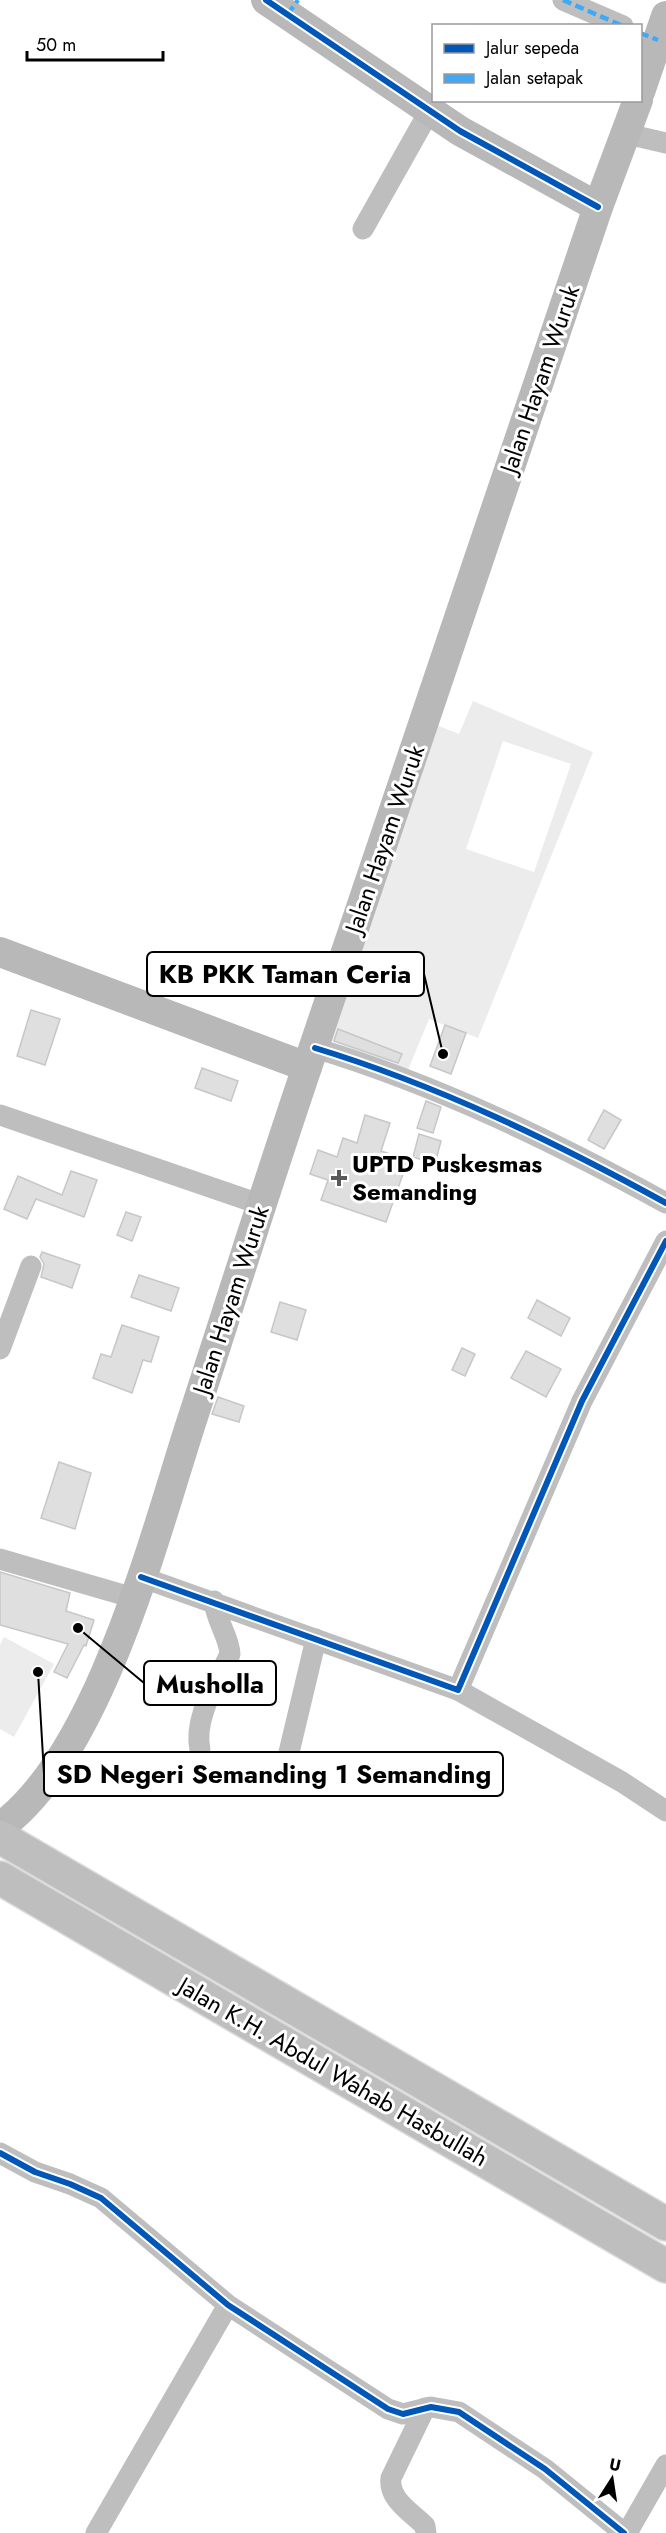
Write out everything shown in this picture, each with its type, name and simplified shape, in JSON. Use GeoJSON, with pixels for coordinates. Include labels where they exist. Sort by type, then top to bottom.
{"type":"FeatureCollection","features":[{"type":"Feature","properties":{"kind":"highway","name":"Jalan K.H. Abdul Wahab Hasbullah"},"geometry":{"type":"LineString","coordinates":[[0,1837],[666,2224]]}},
{"type":"Feature","properties":{"kind":"highway","name":"Jalan K.H. Abdul Wahab Hasbullah"},"geometry":{"type":"LineString","coordinates":[[0,1878],[666,2266]]}},
{"type":"Feature","properties":{"kind":"main road"},"geometry":{"type":"LineString","coordinates":[[284,5],[460,131],[598,207]]}},
{"type":"Feature","properties":{"kind":"main road"},"geometry":{"type":"LineString","coordinates":[[642,84],[655,29]]}},
{"type":"Feature","properties":{"kind":"main road","name":"Jalan Hayam Wuruk"},"geometry":{"type":"LineString","coordinates":[[0,1827],[15,1816],[58,1763],[89,1709],[137,1588],[311,1058],[598,207],[637,102]]}},
{"type":"Feature","properties":{"kind":"main road"},"geometry":{"type":"LineString","coordinates":[[0,952],[311,1058]]}},
{"type":"Feature","properties":{"kind":"street"},"geometry":{"type":"LineString","coordinates":[[576,3],[619,24]]}},
{"type":"Feature","properties":{"kind":"street"},"geometry":{"type":"LineString","coordinates":[[363,229],[430,110]]}},
{"type":"Feature","properties":{"kind":"street"},"geometry":{"type":"LineString","coordinates":[[627,134],[666,143]]}},
{"type":"Feature","properties":{"kind":"street"},"geometry":{"type":"LineString","coordinates":[[311,1058],[420,1086],[586,1159],[666,1203]]}},
{"type":"Feature","properties":{"kind":"street"},"geometry":{"type":"LineString","coordinates":[[0,1115],[262,1205]]}},
{"type":"Feature","properties":{"kind":"street"},"geometry":{"type":"LineString","coordinates":[[458,1690],[582,1401],[661,1263],[666,1241]]}},
{"type":"Feature","properties":{"kind":"street"},"geometry":{"type":"LineString","coordinates":[[0,1349],[31,1266]]}},
{"type":"Feature","properties":{"kind":"street"},"geometry":{"type":"LineString","coordinates":[[0,1559],[137,1588],[214,1601],[458,1690],[622,1782],[666,1811]]}},
{"type":"Feature","properties":{"kind":"street"},"geometry":{"type":"LineString","coordinates":[[200,1750],[197,1737],[203,1715],[230,1654],[230,1644],[216,1616],[214,1601]]}},
{"type":"Feature","properties":{"kind":"street"},"geometry":{"type":"LineString","coordinates":[[285,1769],[316,1639]]}},
{"type":"Feature","properties":{"kind":"street"},"geometry":{"type":"LineString","coordinates":[[0,2153],[35,2172],[70,2184],[100,2198],[228,2305],[388,2409],[403,2414],[425,2408],[445,2408],[459,2412],[544,2469],[625,2533],[666,2465]]}},
{"type":"Feature","properties":{"kind":"street"},"geometry":{"type":"LineString","coordinates":[[96,2533],[228,2305]]}},
{"type":"Feature","properties":{"kind":"street"},"geometry":{"type":"LineString","coordinates":[[425,2408],[391,2478],[390,2486],[396,2499],[425,2526],[426,2533]]}},
{"type":"Feature","properties":{"kind":"shaded area"},"geometry":{"type":"Polygon","coordinates":[[[473,701],[593,752],[478,1038],[429,1019],[408,1070],[323,1038],[431,723],[459,734],[473,701]],[[503,741],[466,849],[534,872],[571,764],[503,741]]]}},
{"type":"Feature","properties":{"kind":"shaded area"},"geometry":{"type":"Polygon","coordinates":[[[4,1637],[54,1664],[14,1737],[0,1729],[0,1645],[4,1637]]]}},
{"type":"Feature","properties":{"kind":"building"},"geometry":{"type":"Polygon","coordinates":[[[31,1010],[60,1019],[45,1065],[17,1056],[31,1010]]]}},
{"type":"Feature","properties":{"kind":"building"},"geometry":{"type":"Polygon","coordinates":[[[445,1025],[466,1033],[451,1074],[430,1066],[445,1025]]]}},
{"type":"Feature","properties":{"kind":"building"},"geometry":{"type":"Polygon","coordinates":[[[338,1029],[402,1054],[398,1063],[334,1041],[338,1029]]]}},
{"type":"Feature","properties":{"kind":"building"},"geometry":{"type":"Polygon","coordinates":[[[202,1068],[238,1081],[231,1101],[195,1088],[202,1068]]]}},
{"type":"Feature","properties":{"kind":"building"},"geometry":{"type":"Polygon","coordinates":[[[426,1101],[441,1107],[433,1133],[417,1128],[426,1101]]]}},
{"type":"Feature","properties":{"kind":"building"},"geometry":{"type":"Polygon","coordinates":[[[604,1110],[621,1120],[604,1149],[588,1140],[604,1110]]]}},
{"type":"Feature","properties":{"kind":"building","name":"UPTD Puskesmas Semanding"},"geometry":{"type":"Polygon","coordinates":[[[365,1115],[390,1123],[381,1151],[408,1160],[386,1222],[321,1200],[328,1180],[310,1174],[318,1150],[337,1157],[343,1138],[357,1143],[365,1115]]]}},
{"type":"Feature","properties":{"kind":"building"},"geometry":{"type":"Polygon","coordinates":[[[419,1134],[441,1141],[435,1164],[413,1157],[419,1134]]]}},
{"type":"Feature","properties":{"kind":"building"},"geometry":{"type":"Polygon","coordinates":[[[71,1171],[97,1180],[84,1217],[36,1199],[27,1219],[4,1209],[18,1176],[62,1195],[71,1171]]]}},
{"type":"Feature","properties":{"kind":"building"},"geometry":{"type":"Polygon","coordinates":[[[126,1212],[141,1217],[132,1241],[117,1235],[126,1212]]]}},
{"type":"Feature","properties":{"kind":"building"},"geometry":{"type":"Polygon","coordinates":[[[42,1252],[80,1265],[72,1288],[41,1277],[44,1264],[40,1257],[42,1252]]]}},
{"type":"Feature","properties":{"kind":"building"},"geometry":{"type":"Polygon","coordinates":[[[139,1275],[179,1288],[171,1311],[131,1297],[139,1275]]]}},
{"type":"Feature","properties":{"kind":"building"},"geometry":{"type":"Polygon","coordinates":[[[537,1300],[570,1318],[561,1336],[528,1318],[537,1300]]]}},
{"type":"Feature","properties":{"kind":"building"},"geometry":{"type":"Polygon","coordinates":[[[280,1302],[306,1310],[297,1340],[271,1332],[280,1302]]]}},
{"type":"Feature","properties":{"kind":"building"},"geometry":{"type":"Polygon","coordinates":[[[122,1325],[159,1337],[151,1362],[143,1360],[132,1393],[93,1378],[101,1354],[111,1357],[122,1325]]]}},
{"type":"Feature","properties":{"kind":"building"},"geometry":{"type":"Polygon","coordinates":[[[462,1348],[475,1354],[465,1376],[452,1370],[462,1348]]]}},
{"type":"Feature","properties":{"kind":"building"},"geometry":{"type":"Polygon","coordinates":[[[526,1351],[561,1369],[546,1397],[511,1378],[526,1351]]]}},
{"type":"Feature","properties":{"kind":"building"},"geometry":{"type":"Polygon","coordinates":[[[218,1397],[244,1406],[239,1422],[212,1414],[218,1397]]]}},
{"type":"Feature","properties":{"kind":"building"},"geometry":{"type":"Polygon","coordinates":[[[59,1462],[91,1473],[75,1529],[41,1518],[59,1462]]]}},
{"type":"Feature","properties":{"kind":"building"},"geometry":{"type":"Polygon","coordinates":[[[0,1572],[70,1593],[66,1611],[94,1620],[86,1646],[84,1645],[67,1678],[54,1672],[68,1644],[0,1625],[0,1572]]]}},
{"type":"Feature","properties":{"kind":"marked path"},"geometry":{"type":"LineString","coordinates":[[288,14],[298,0]]}},
{"type":"Feature","properties":{"kind":"marked path"},"geometry":{"type":"LineString","coordinates":[[563,0],[618,24]]}},
{"type":"Feature","properties":{"kind":"marked path"},"geometry":{"type":"LineString","coordinates":[[642,34],[658,40]]}},
{"type":"Feature","properties":{"kind":"cycle path"},"geometry":{"type":"LineString","coordinates":[[266,0],[460,131],[598,207]]}},
{"type":"Feature","properties":{"kind":"cycle path"},"geometry":{"type":"LineString","coordinates":[[315,1048],[406,1079],[495,1116],[666,1203]]}},
{"type":"Feature","properties":{"kind":"cycle path"},"geometry":{"type":"LineString","coordinates":[[141,1577],[458,1690],[582,1401],[666,1241]]}},
{"type":"Feature","properties":{"kind":"cycle path"},"geometry":{"type":"LineString","coordinates":[[0,2153],[35,2172],[101,2198],[228,2305],[388,2409],[403,2414],[431,2407],[459,2412],[545,2469],[624,2533]]}},
{"type":"Feature","properties":{"kind":"place","name":"KB PKK Taman Ceria"},"geometry":{"type":"Point","coordinates":[443,1054]}},
{"type":"Feature","properties":{"kind":"place","name":"UPTD Puskesmas Semanding"},"geometry":{"type":"Point","coordinates":[339,1178]}},
{"type":"Feature","properties":{"kind":"place","name":"Musholla"},"geometry":{"type":"Point","coordinates":[78,1628]}},
{"type":"Feature","properties":{"kind":"place","name":"SD Negeri Semanding 1 Semanding"},"geometry":{"type":"Point","coordinates":[38,1672]}}]}
